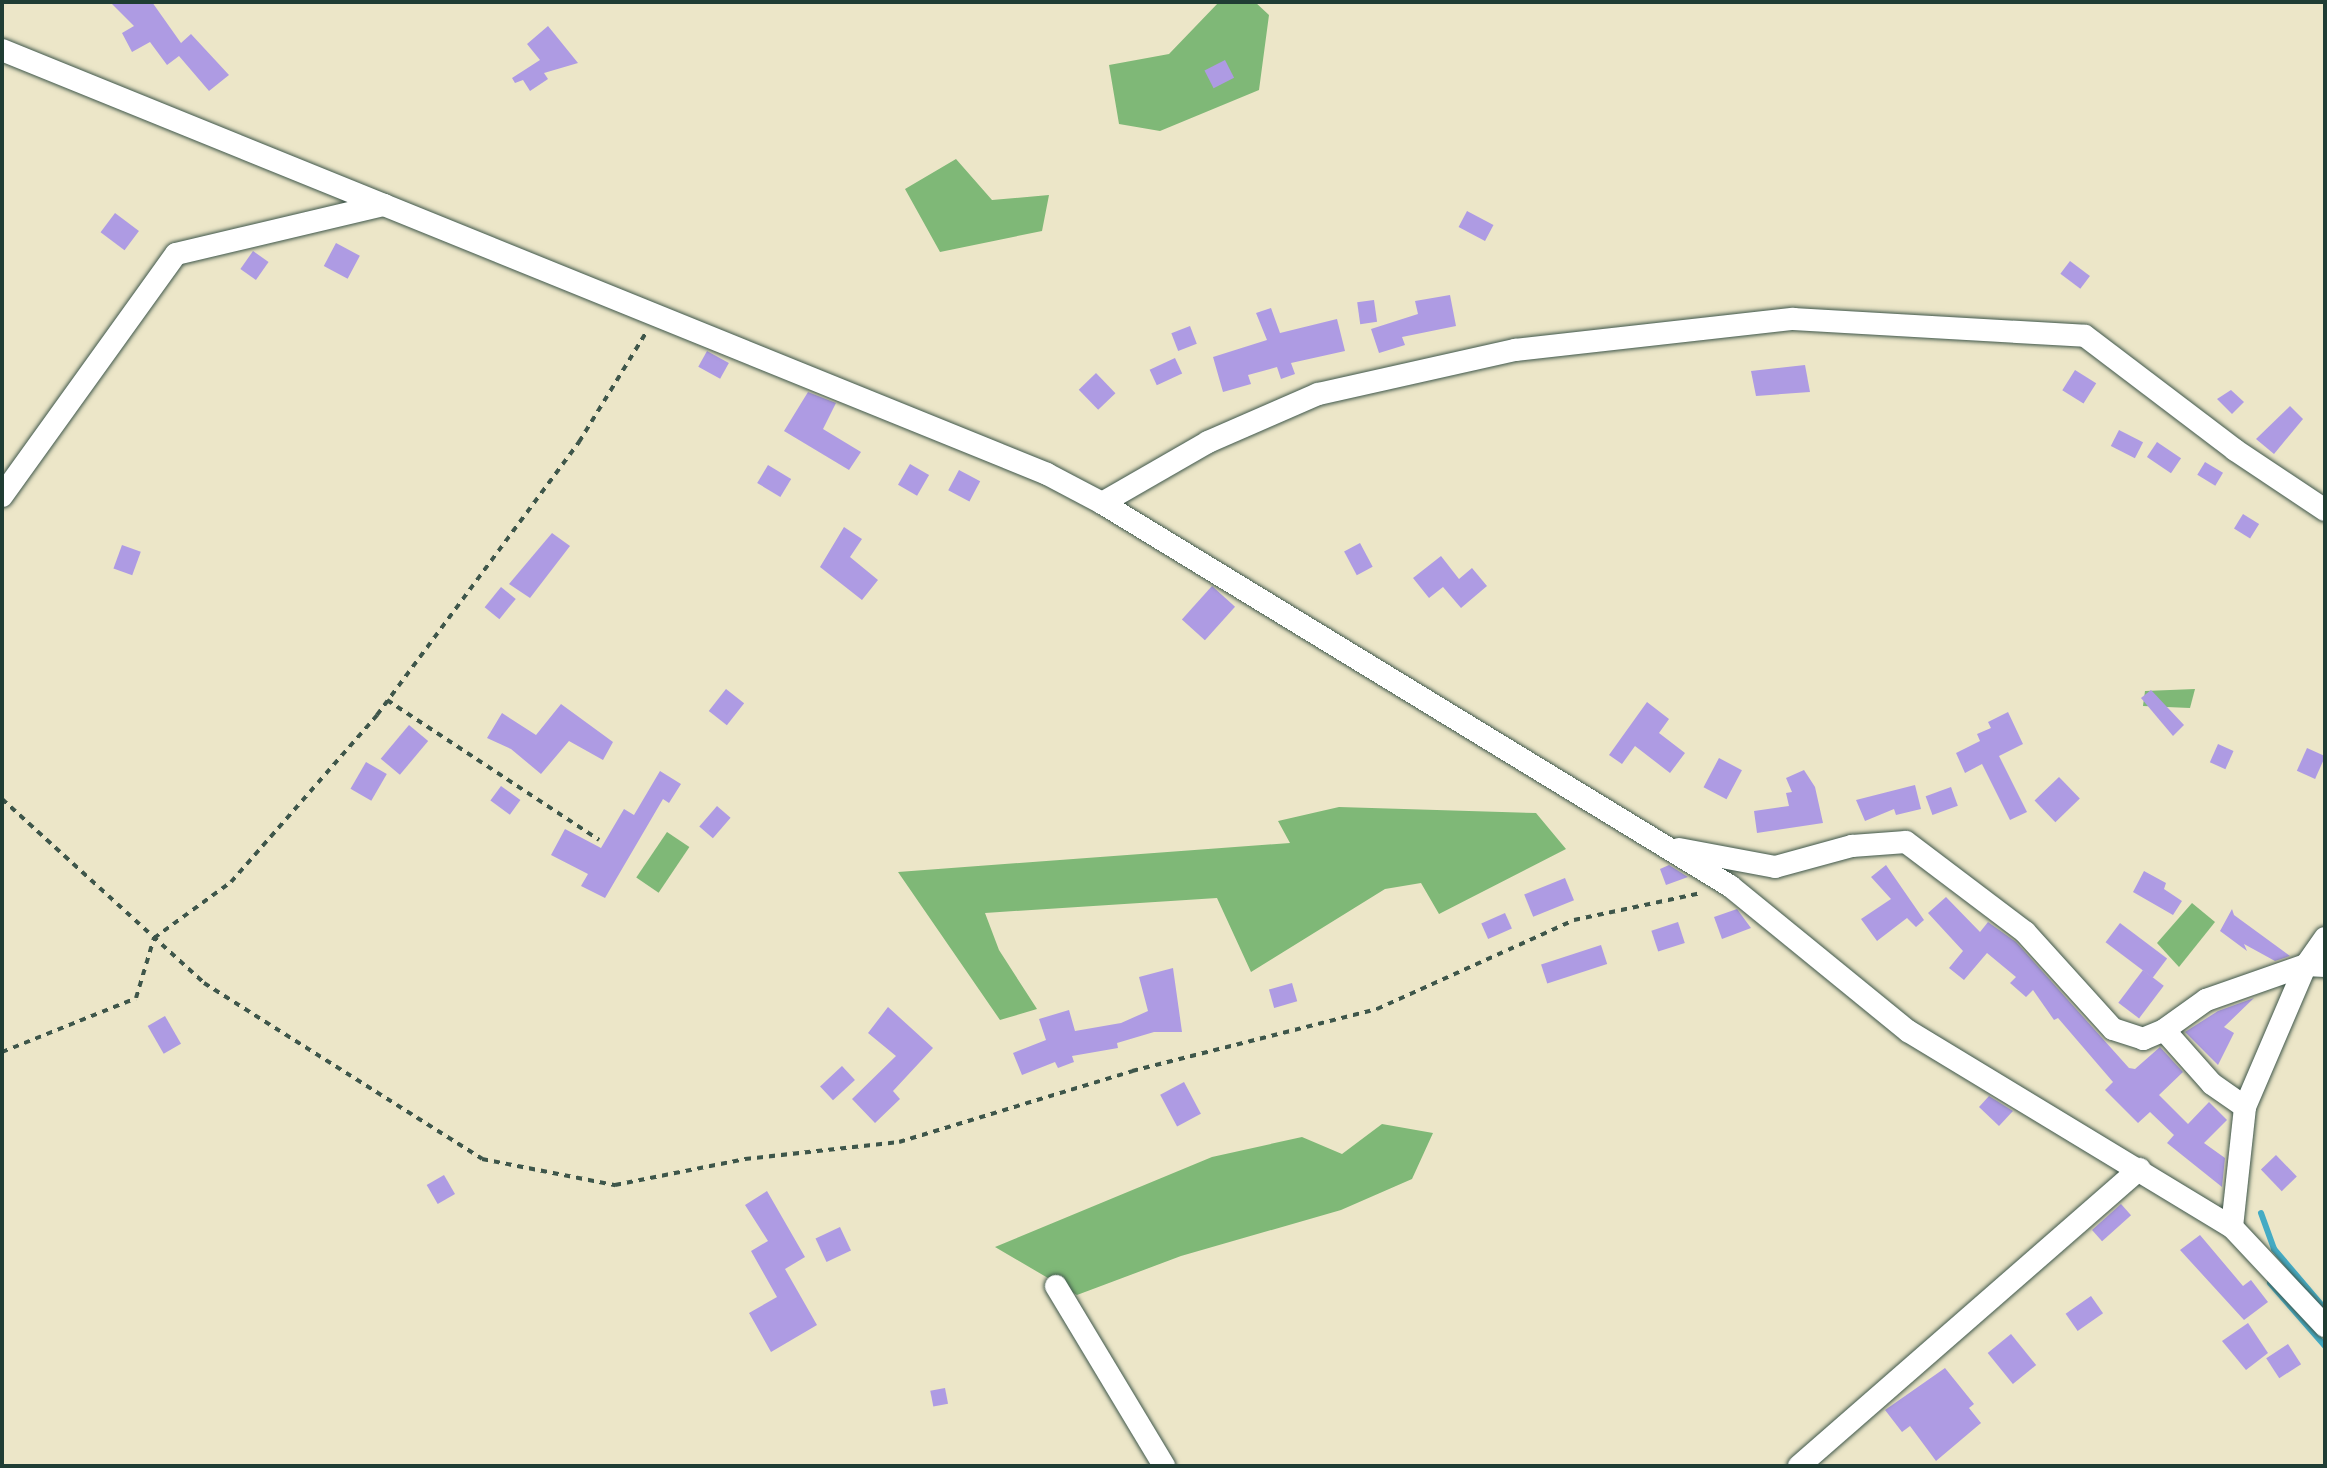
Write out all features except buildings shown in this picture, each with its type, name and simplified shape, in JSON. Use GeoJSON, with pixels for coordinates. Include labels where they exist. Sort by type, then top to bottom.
{"type":"FeatureCollection","features":[{"type":"Feature","properties":{"kind":"street"},"geometry":{"type":"LineString","coordinates":[[2,50],[1047,474],[1102,503],[1730,886],[1908,1031],[2232,1227],[2325,1326]]}},
{"type":"Feature","properties":{"kind":"street"},"geometry":{"type":"LineString","coordinates":[[2,496],[176,254],[384,205]]}},
{"type":"Feature","properties":{"kind":"street"},"geometry":{"type":"LineString","coordinates":[[1102,503],[1208,442],[1318,394],[1515,350],[1793,319],[2085,336],[2235,450],[2325,510]]}},
{"type":"Feature","properties":{"kind":"street"},"geometry":{"type":"LineString","coordinates":[[1662,846],[1775,867],[1852,846],[1906,842],[2025,932],[2113,1029],[2143,1039],[2164,1030],[2206,1000],[2315,965]]}},
{"type":"Feature","properties":{"kind":"street"},"geometry":{"type":"LineString","coordinates":[[2232,1227],[2245,1107],[2315,965],[2325,938]]}},
{"type":"Feature","properties":{"kind":"street"},"geometry":{"type":"LineString","coordinates":[[2164,1030],[2212,1084],[2245,1107]]}},
{"type":"Feature","properties":{"kind":"street"},"geometry":{"type":"LineString","coordinates":[[1799,1466],[2140,1169]]}},
{"type":"Feature","properties":{"kind":"street"},"geometry":{"type":"LineString","coordinates":[[1056,1286],[1164,1466]]}},
{"type":"Feature","properties":{"kind":"path"},"geometry":{"type":"LineString","coordinates":[[2,1052],[136,998],[154,938],[231,882],[387,700],[579,442],[656,315]]}},
{"type":"Feature","properties":{"kind":"path"},"geometry":{"type":"LineString","coordinates":[[387,700],[599,840]]}},
{"type":"Feature","properties":{"kind":"path"},"geometry":{"type":"LineString","coordinates":[[2,799],[204,983],[482,1159],[615,1185],[745,1159],[899,1142],[1132,1071],[1377,1009],[1574,920],[1730,886]]}},
{"type":"Feature","properties":{"kind":"green space"},"geometry":{"type":"Polygon","coordinates":[[[1219,2],[1255,2],[1269,15],[1259,90],[1160,131],[1119,124],[1109,65],[1169,54],[1219,2]]]}},
{"type":"Feature","properties":{"kind":"green space"},"geometry":{"type":"Polygon","coordinates":[[[956,159],[992,200],[1049,195],[1042,231],[940,252],[905,189],[956,159]]]}},
{"type":"Feature","properties":{"kind":"green space"},"geometry":{"type":"Polygon","coordinates":[[[2195,689],[2190,708],[2143,706],[2145,691],[2195,689]]]}},
{"type":"Feature","properties":{"kind":"green space"},"geometry":{"type":"Polygon","coordinates":[[[1339,807],[1536,813],[1566,849],[1439,914],[1421,883],[1385,889],[1251,972],[1217,898],[985,913],[999,950],[1037,1009],[1000,1020],[898,872],[1290,843],[1278,821],[1339,807]]]}},
{"type":"Feature","properties":{"kind":"green space"},"geometry":{"type":"Polygon","coordinates":[[[667,832],[689,847],[659,893],[636,878],[667,832]]]}},
{"type":"Feature","properties":{"kind":"green space"},"geometry":{"type":"Polygon","coordinates":[[[2192,903],[2215,922],[2179,967],[2157,943],[2192,903]]]}},
{"type":"Feature","properties":{"kind":"green space"},"geometry":{"type":"Polygon","coordinates":[[[1382,1124],[1433,1133],[1412,1179],[1341,1210],[1181,1256],[1077,1295],[995,1247],[1212,1157],[1302,1137],[1342,1154],[1382,1124]]]}},
{"type":"Feature","properties":{"kind":"waterway"},"geometry":{"type":"LineString","coordinates":[[2261,1213],[2274,1249],[2325,1309]]}},
{"type":"Feature","properties":{"kind":"waterway"},"geometry":{"type":"LineString","coordinates":[[2270,1283],[2325,1346]]}}]}
